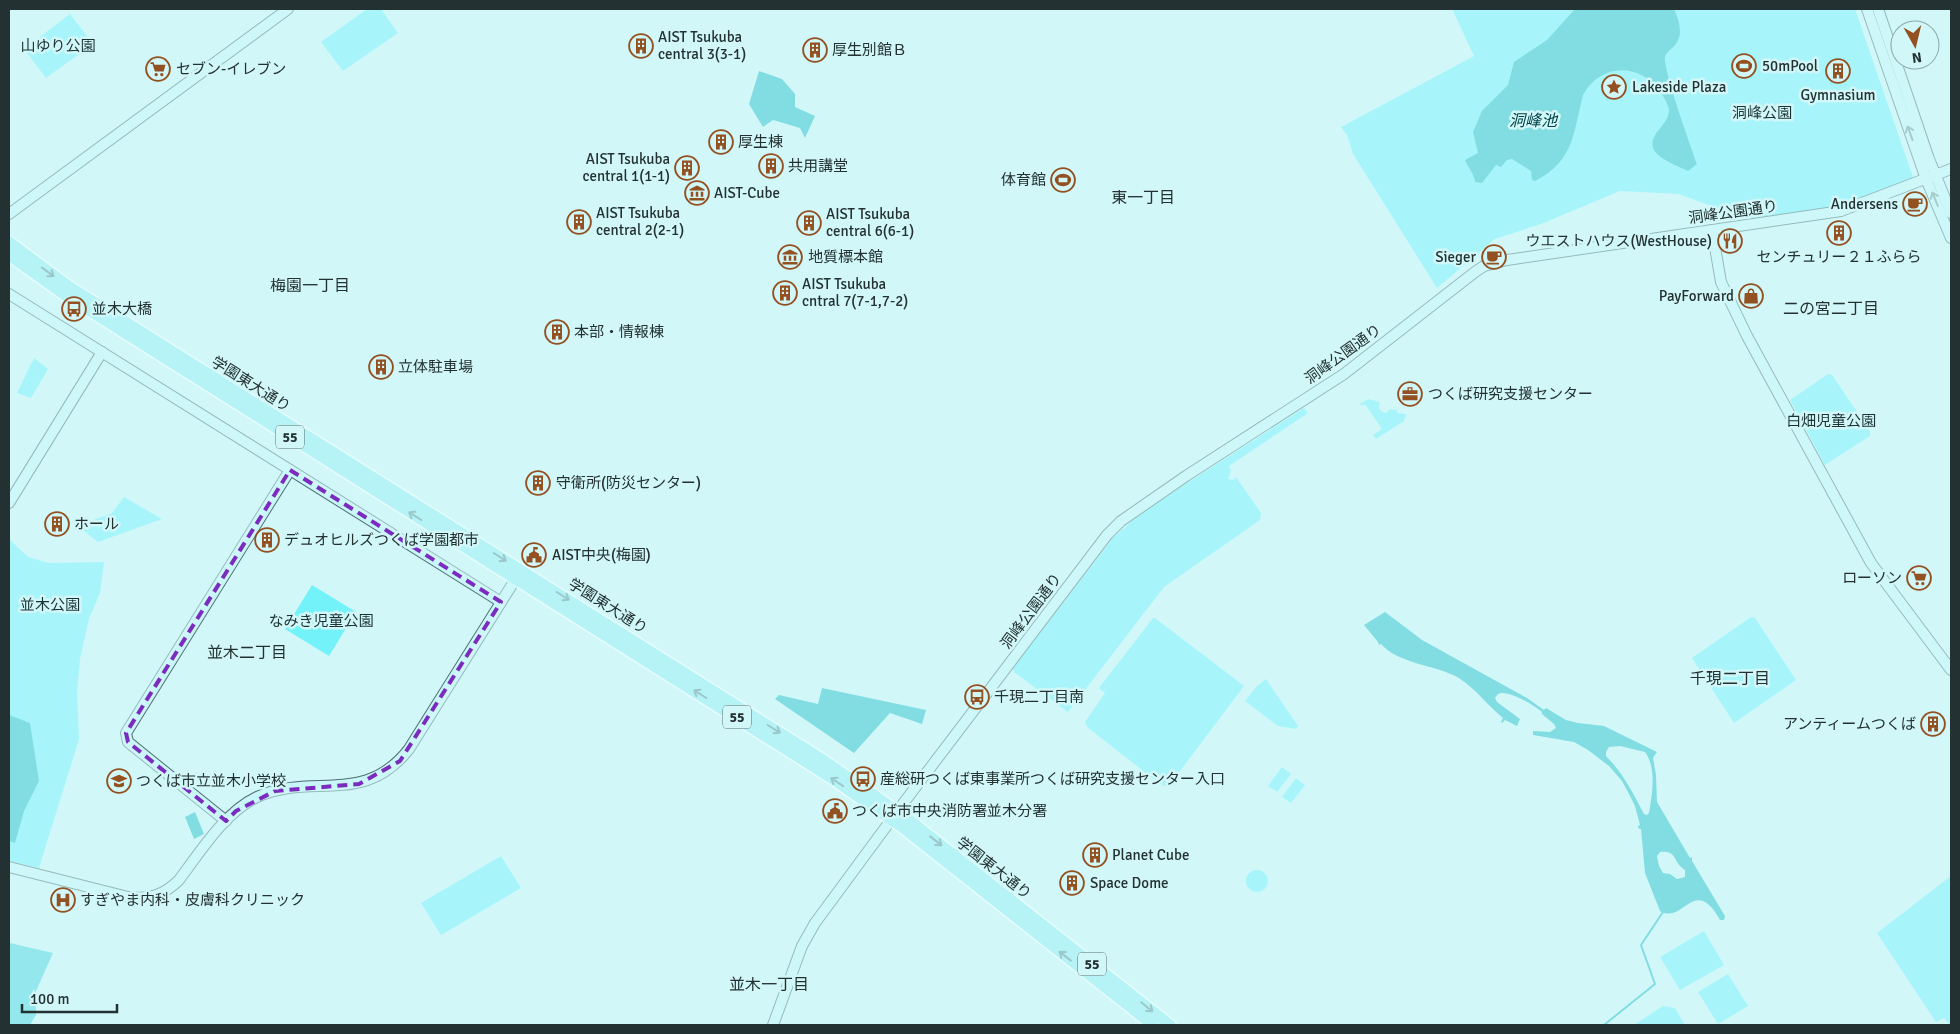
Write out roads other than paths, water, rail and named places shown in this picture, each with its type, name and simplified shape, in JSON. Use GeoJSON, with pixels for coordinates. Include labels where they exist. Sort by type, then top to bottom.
{"type":"FeatureCollection","features":[{"type":"Feature","properties":{"kind":"main road","name":"学園東大通り"},"geometry":{"type":"LineString","coordinates":[[9,242],[76,292],[895,816],[1170,1025]]}},
{"type":"Feature","properties":{"kind":"main road","name":"学園東大通り"},"geometry":{"type":"LineString","coordinates":[[9,255],[65,295],[519,574]]}},
{"type":"Feature","properties":{"kind":"main road","name":"学園東大通り"},"geometry":{"type":"LineString","coordinates":[[895,816],[1153,1025]]}},
{"type":"Feature","properties":{"kind":"street"},"geometry":{"type":"LineString","coordinates":[[9,214],[288,9]]}},
{"type":"Feature","properties":{"kind":"street"},"geometry":{"type":"LineString","coordinates":[[1867,9],[1931,178],[1951,213]]}},
{"type":"Feature","properties":{"kind":"street"},"geometry":{"type":"LineString","coordinates":[[1878,9],[1951,238]]}},
{"type":"Feature","properties":{"kind":"street","name":"洞峰公園通り"},"geometry":{"type":"LineString","coordinates":[[773,1025],[806,938],[823,913],[1107,535],[1120,521],[1344,374],[1484,266],[1507,260],[1848,209],[1951,169]]}},
{"type":"Feature","properties":{"kind":"street"},"geometry":{"type":"LineString","coordinates":[[1712,230],[1721,282],[1752,344],[1871,563],[1951,670]]}},
{"type":"Feature","properties":{"kind":"street"},"geometry":{"type":"LineString","coordinates":[[9,294],[501,602]]}},
{"type":"Feature","properties":{"kind":"street"},"geometry":{"type":"LineString","coordinates":[[9,503],[102,352]]}},
{"type":"Feature","properties":{"kind":"street"},"geometry":{"type":"LineString","coordinates":[[226,821],[128,742],[126,734],[290,470]]}},
{"type":"Feature","properties":{"kind":"street"},"geometry":{"type":"LineString","coordinates":[[9,867],[128,897],[147,898],[158,895],[172,887],[226,821],[246,804],[265,794],[285,789],[359,784],[384,773],[400,761],[422,729],[519,574]]}},
{"type":"Feature","properties":{"kind":"water","name":"洞峰池"},"geometry":{"type":"Polygon","coordinates":[[[1575,9],[1674,9],[1680,32],[1678,41],[1665,57],[1666,65],[1678,109],[1697,164],[1688,171],[1668,162],[1655,152],[1653,148],[1654,138],[1668,115],[1667,103],[1653,83],[1643,76],[1621,70],[1610,72],[1590,84],[1583,95],[1570,145],[1558,165],[1548,173],[1535,181],[1532,180],[1531,171],[1512,159],[1507,160],[1501,167],[1496,165],[1482,183],[1475,182],[1465,160],[1478,153],[1473,132],[1482,111],[1508,85],[1514,62],[1547,40],[1575,9]]]}},
{"type":"Feature","properties":{"kind":"water"},"geometry":{"type":"Polygon","coordinates":[[[759,71],[782,79],[795,94],[795,107],[815,116],[805,138],[800,128],[773,120],[763,127],[749,104],[759,71]]]}},
{"type":"Feature","properties":{"kind":"water"},"geometry":{"type":"Polygon","coordinates":[[[1385,612],[1422,640],[1527,698],[1544,710],[1546,708],[1566,720],[1604,726],[1657,752],[1653,758],[1657,802],[1690,858],[1692,857],[1692,861],[1725,916],[1724,920],[1720,920],[1711,907],[1703,901],[1696,901],[1676,912],[1668,914],[1660,911],[1645,873],[1641,829],[1638,826],[1640,825],[1635,806],[1622,781],[1609,766],[1574,742],[1533,735],[1533,731],[1550,732],[1556,728],[1542,712],[1533,706],[1520,698],[1502,693],[1498,694],[1495,698],[1497,702],[1520,719],[1517,726],[1505,720],[1502,723],[1503,718],[1459,678],[1450,673],[1408,660],[1389,651],[1381,644],[1379,645],[1364,625],[1385,612]],[[1620,746],[1609,747],[1606,756],[1623,776],[1644,814],[1647,815],[1649,813],[1653,782],[1649,758],[1645,752],[1620,746]],[[1660,852],[1657,856],[1663,873],[1670,874],[1677,879],[1685,877],[1685,870],[1670,853],[1660,852]]]}},
{"type":"Feature","properties":{"kind":"water"},"geometry":{"type":"Polygon","coordinates":[[[822,688],[926,710],[922,724],[890,713],[854,753],[775,699],[779,695],[818,704],[822,688]]]}},
{"type":"Feature","properties":{"kind":"water"},"geometry":{"type":"Polygon","coordinates":[[[9,715],[30,723],[39,781],[24,811],[15,843],[9,841],[9,715]]]}},
{"type":"Feature","properties":{"kind":"water"},"geometry":{"type":"Polygon","coordinates":[[[195,812],[204,834],[194,839],[185,817],[195,812]]]}},
{"type":"Feature","properties":{"kind":"waterway"},"geometry":{"type":"LineString","coordinates":[[1604,1025],[1655,984],[1641,945],[1663,912]]}},
{"type":"Feature","properties":{"kind":"place","name":"AIST Tsukuba central 3(3-1)"},"geometry":{"type":"Point","coordinates":[641,46]}},
{"type":"Feature","properties":{"kind":"place","name":"厚生別館Ｂ"},"geometry":{"type":"Point","coordinates":[815,50]}},
{"type":"Feature","properties":{"kind":"place","name":"50mPool"},"geometry":{"type":"Point","coordinates":[1744,66]}},
{"type":"Feature","properties":{"kind":"place","name":"セブン-イレブン"},"geometry":{"type":"Point","coordinates":[158,69]}},
{"type":"Feature","properties":{"kind":"place","name":"Gymnasium"},"geometry":{"type":"Point","coordinates":[1838,71]}},
{"type":"Feature","properties":{"kind":"place","name":"Lakeside Plaza"},"geometry":{"type":"Point","coordinates":[1614,87]}},
{"type":"Feature","properties":{"kind":"place","name":"厚生棟"},"geometry":{"type":"Point","coordinates":[721,142]}},
{"type":"Feature","properties":{"kind":"place","name":"共用講堂"},"geometry":{"type":"Point","coordinates":[771,166]}},
{"type":"Feature","properties":{"kind":"place","name":"AIST Tsukuba central 1(1-1)"},"geometry":{"type":"Point","coordinates":[687,168]}},
{"type":"Feature","properties":{"kind":"place","name":"体育館"},"geometry":{"type":"Point","coordinates":[1063,180]}},
{"type":"Feature","properties":{"kind":"place","name":"AIST-Cube"},"geometry":{"type":"Point","coordinates":[697,193]}},
{"type":"Feature","properties":{"kind":"place","name":"Andersens"},"geometry":{"type":"Point","coordinates":[1915,204]}},
{"type":"Feature","properties":{"kind":"place","name":"AIST Tsukuba central 2(2-1)"},"geometry":{"type":"Point","coordinates":[579,222]}},
{"type":"Feature","properties":{"kind":"place","name":"AIST Tsukuba central 6(6-1)"},"geometry":{"type":"Point","coordinates":[809,223]}},
{"type":"Feature","properties":{"kind":"place","name":"センチュリー２１ふらら"},"geometry":{"type":"Point","coordinates":[1839,233]}},
{"type":"Feature","properties":{"kind":"place","name":"ウエストハウス(WestHouse)"},"geometry":{"type":"Point","coordinates":[1730,241]}},
{"type":"Feature","properties":{"kind":"place","name":"地質標本館"},"geometry":{"type":"Point","coordinates":[790,257]}},
{"type":"Feature","properties":{"kind":"place","name":"Sieger"},"geometry":{"type":"Point","coordinates":[1494,257]}},
{"type":"Feature","properties":{"kind":"place","name":"AIST Tsukuba cntral 7(7-1,7-2)"},"geometry":{"type":"Point","coordinates":[785,293]}},
{"type":"Feature","properties":{"kind":"place","name":"PayForward"},"geometry":{"type":"Point","coordinates":[1751,296]}},
{"type":"Feature","properties":{"kind":"place","name":"並木大橋"},"geometry":{"type":"Point","coordinates":[74,309]}},
{"type":"Feature","properties":{"kind":"place","name":"本部・情報棟"},"geometry":{"type":"Point","coordinates":[557,332]}},
{"type":"Feature","properties":{"kind":"place","name":"立体駐車場"},"geometry":{"type":"Point","coordinates":[381,367]}},
{"type":"Feature","properties":{"kind":"place","name":"つくば研究支援センター"},"geometry":{"type":"Point","coordinates":[1410,394]}},
{"type":"Feature","properties":{"kind":"place","name":"守衛所(防災センター)"},"geometry":{"type":"Point","coordinates":[538,483]}},
{"type":"Feature","properties":{"kind":"place","name":"ホール"},"geometry":{"type":"Point","coordinates":[57,524]}},
{"type":"Feature","properties":{"kind":"place","name":"デュオヒルズつくば学園都市"},"geometry":{"type":"Point","coordinates":[267,540]}},
{"type":"Feature","properties":{"kind":"place","name":"AIST中央(梅園)"},"geometry":{"type":"Point","coordinates":[534,555]}},
{"type":"Feature","properties":{"kind":"place","name":"ローソン"},"geometry":{"type":"Point","coordinates":[1919,578]}},
{"type":"Feature","properties":{"kind":"place","name":"千現二丁目南"},"geometry":{"type":"Point","coordinates":[977,697]}},
{"type":"Feature","properties":{"kind":"place","name":"アンティームつくば"},"geometry":{"type":"Point","coordinates":[1933,724]}},
{"type":"Feature","properties":{"kind":"place","name":"産総研つくば東事業所つくば研究支援センター入口"},"geometry":{"type":"Point","coordinates":[863,779]}},
{"type":"Feature","properties":{"kind":"place","name":"つくば市立並木小学校"},"geometry":{"type":"Point","coordinates":[119,781]}},
{"type":"Feature","properties":{"kind":"place","name":"つくば市中央消防署並木分署"},"geometry":{"type":"Point","coordinates":[835,811]}},
{"type":"Feature","properties":{"kind":"place","name":"Planet Cube"},"geometry":{"type":"Point","coordinates":[1095,855]}},
{"type":"Feature","properties":{"kind":"place","name":"Space Dome"},"geometry":{"type":"Point","coordinates":[1072,883]}},
{"type":"Feature","properties":{"kind":"place","name":"すぎやま内科・皮膚科クリニック"},"geometry":{"type":"Point","coordinates":[63,900]}},
{"type":"Feature","properties":{"kind":"district","name":"東一丁目"},"geometry":{"type":"Point","coordinates":[1143,197]}},
{"type":"Feature","properties":{"kind":"district","name":"梅園一丁目"},"geometry":{"type":"Point","coordinates":[310,285]}},
{"type":"Feature","properties":{"kind":"district","name":"二の宮二丁目"},"geometry":{"type":"Point","coordinates":[1831,308]}},
{"type":"Feature","properties":{"kind":"district","name":"並木二丁目"},"geometry":{"type":"Point","coordinates":[247,652]}},
{"type":"Feature","properties":{"kind":"district","name":"千現二丁目"},"geometry":{"type":"Point","coordinates":[1730,678]}},
{"type":"Feature","properties":{"kind":"district","name":"並木一丁目"},"geometry":{"type":"Point","coordinates":[769,984]}},
{"type":"Feature","properties":{"kind":"park label","name":"山ゆり公園"},"geometry":{"type":"Point","coordinates":[58,46]}},
{"type":"Feature","properties":{"kind":"park label","name":"洞峰公園"},"geometry":{"type":"Point","coordinates":[1762,113]}},
{"type":"Feature","properties":{"kind":"park label","name":"白畑児童公園"},"geometry":{"type":"Point","coordinates":[1831,421]}},
{"type":"Feature","properties":{"kind":"park label","name":"並木公園"},"geometry":{"type":"Point","coordinates":[50,605]}},
{"type":"Feature","properties":{"kind":"park label","name":"なみき児童公園"},"geometry":{"type":"Point","coordinates":[321,621]}}]}
